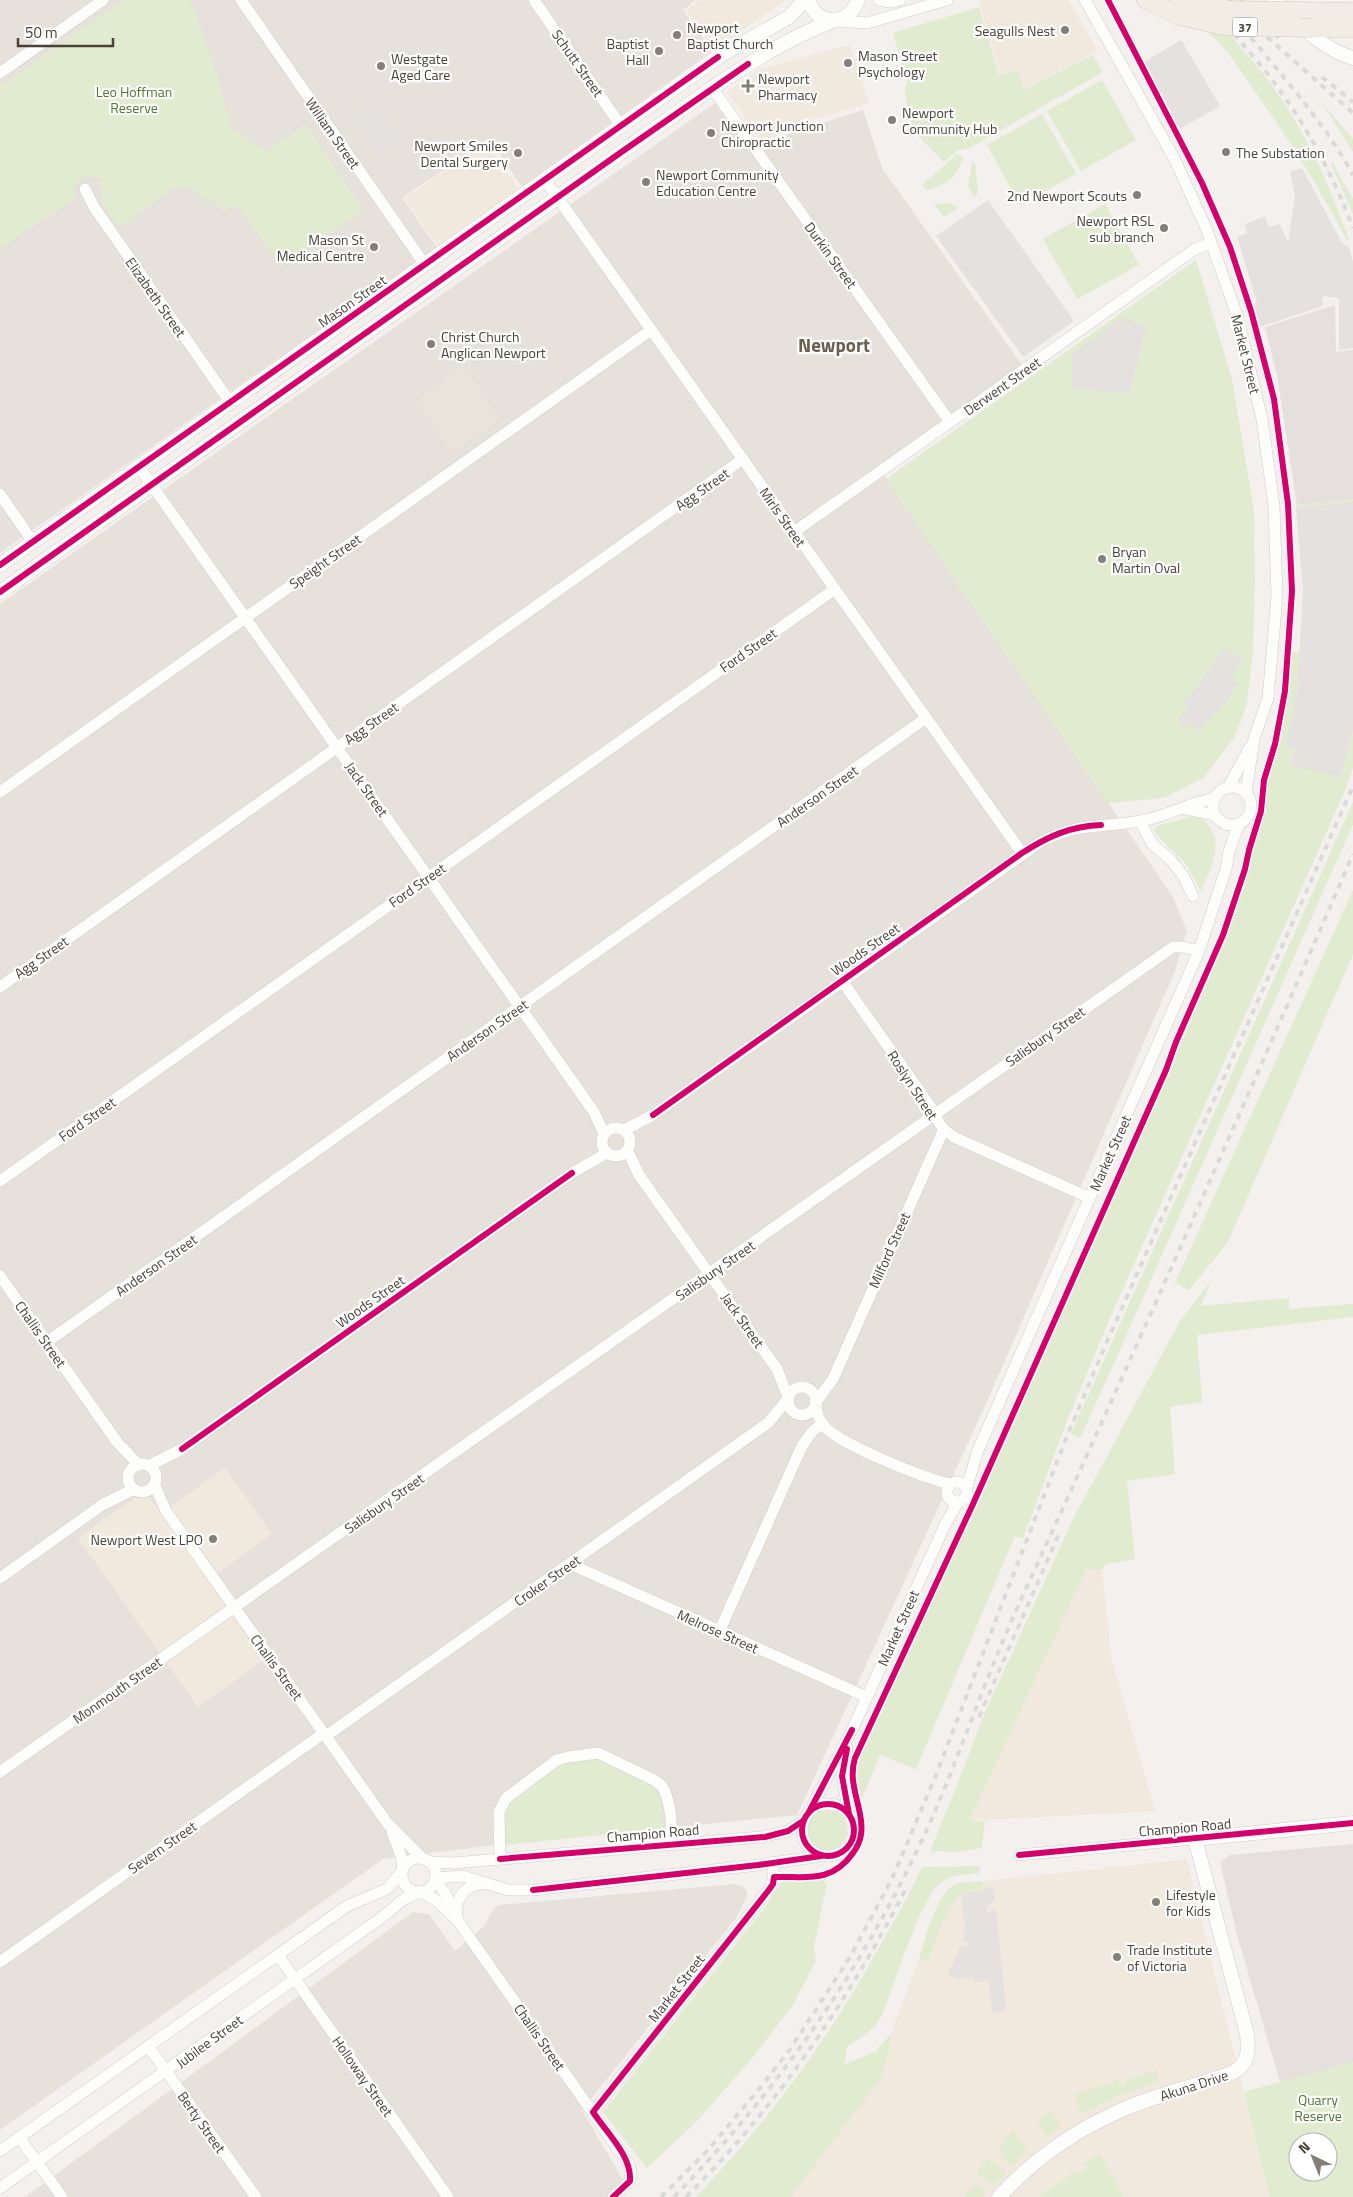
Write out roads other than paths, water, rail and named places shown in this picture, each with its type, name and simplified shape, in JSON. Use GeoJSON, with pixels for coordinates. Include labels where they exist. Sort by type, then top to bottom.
{"type":"FeatureCollection","features":[{"type":"Feature","properties":{"kind":"main road","name":"37"},"geometry":{"type":"LineString","coordinates":[[1146,0],[1181,8],[1353,12]]}},
{"type":"Feature","properties":{"kind":"main road","name":"37"},"geometry":{"type":"LineString","coordinates":[[1181,8],[1201,22],[1230,26],[1353,28]]}},
{"type":"Feature","properties":{"kind":"street"},"geometry":{"type":"LineString","coordinates":[[0,73],[103,0]]}},
{"type":"Feature","properties":{"kind":"street","name":"William Street"},"geometry":{"type":"LineString","coordinates":[[241,0],[425,265]]}},
{"type":"Feature","properties":{"kind":"street","name":"Schutt Street"},"geometry":{"type":"LineString","coordinates":[[534,0],[622,126]]}},
{"type":"Feature","properties":{"kind":"street"},"geometry":{"type":"LineString","coordinates":[[807,0],[812,10],[818,16],[834,21],[867,23],[947,0]]}},
{"type":"Feature","properties":{"kind":"street","name":"Mason Street"},"geometry":{"type":"LineString","coordinates":[[0,565],[718,57],[789,17],[807,0]]}},
{"type":"Feature","properties":{"kind":"street"},"geometry":{"type":"LineString","coordinates":[[0,592],[712,88],[766,53],[812,29],[850,14],[858,0]]}},
{"type":"Feature","properties":{"kind":"street"},"geometry":{"type":"LineString","coordinates":[[879,0],[889,2],[900,0]]}},
{"type":"Feature","properties":{"kind":"street","name":"Market Street"},"geometry":{"type":"LineString","coordinates":[[1085,0],[1174,158],[1211,243],[1237,315],[1254,377],[1262,419],[1274,505],[1277,596],[1274,643],[1268,698],[1254,739],[1228,788]]}},
{"type":"Feature","properties":{"kind":"street"},"geometry":{"type":"LineString","coordinates":[[1274,0],[1323,43],[1337,52],[1353,58]]}},
{"type":"Feature","properties":{"kind":"street","name":"Durkin Street"},"geometry":{"type":"LineString","coordinates":[[712,88],[950,422]]}},
{"type":"Feature","properties":{"kind":"street","name":"Mirls Street"},"geometry":{"type":"LineString","coordinates":[[545,180],[1022,853]]}},
{"type":"Feature","properties":{"kind":"street","name":"Elizabeth Street"},"geometry":{"type":"LineString","coordinates":[[85,189],[94,207],[230,402]]}},
{"type":"Feature","properties":{"kind":"street","name":"Derwent Street"},"geometry":{"type":"LineString","coordinates":[[794,532],[1195,249],[1211,243]]}},
{"type":"Feature","properties":{"kind":"street","name":"Speight Street"},"geometry":{"type":"LineString","coordinates":[[0,792],[651,330]]}},
{"type":"Feature","properties":{"kind":"street","name":"Agg Street"},"geometry":{"type":"LineString","coordinates":[[0,986],[743,459]]}},
{"type":"Feature","properties":{"kind":"street","name":"Jack Street"},"geometry":{"type":"LineString","coordinates":[[139,467],[594,1112],[612,1144],[639,1174],[711,1273],[777,1369],[787,1398]]}},
{"type":"Feature","properties":{"kind":"street"},"geometry":{"type":"LineString","coordinates":[[0,494],[33,542]]}},
{"type":"Feature","properties":{"kind":"street","name":"Ford Street"},"geometry":{"type":"LineString","coordinates":[[0,1181],[835,589]]}},
{"type":"Feature","properties":{"kind":"street","name":"Anderson Street"},"geometry":{"type":"LineString","coordinates":[[47,1342],[926,718]]}},
{"type":"Feature","properties":{"kind":"street","name":"Market Street"},"geometry":{"type":"LineString","coordinates":[[1246,793],[1254,739]]}},
{"type":"Feature","properties":{"kind":"street"},"geometry":{"type":"LineString","coordinates":[[1234,787],[1246,793],[1249,798],[1251,810],[1244,821],[1239,824],[1227,825],[1219,819],[1213,804],[1215,798],[1228,788],[1234,787]]}},
{"type":"Feature","properties":{"kind":"street","name":"Woods Street"},"geometry":{"type":"LineString","coordinates":[[627,1134],[1022,853],[1054,835],[1070,829],[1140,821],[1215,798]]}},
{"type":"Feature","properties":{"kind":"street","name":"Woods Street"},"geometry":{"type":"LineString","coordinates":[[1183,808],[1201,811],[1219,819]]}},
{"type":"Feature","properties":{"kind":"street","name":"Market Street"},"geometry":{"type":"LineString","coordinates":[[1219,819],[1229,851]]}},
{"type":"Feature","properties":{"kind":"street"},"geometry":{"type":"LineString","coordinates":[[1140,821],[1152,844],[1171,860],[1184,877],[1193,896]]}},
{"type":"Feature","properties":{"kind":"street","name":"Market Street"},"geometry":{"type":"LineString","coordinates":[[952,1492],[966,1497],[966,1487],[978,1450],[1199,951],[1239,824]]}},
{"type":"Feature","properties":{"kind":"street","name":"Salisbury Street"},"geometry":{"type":"LineString","coordinates":[[235,1608],[1173,947],[1183,947],[1199,951]]}},
{"type":"Feature","properties":{"kind":"street","name":"Roslyn Street"},"geometry":{"type":"LineString","coordinates":[[842,981],[935,1114],[938,1124],[943,1130],[956,1138],[1090,1198]]}},
{"type":"Feature","properties":{"kind":"street","name":"Milford Street"},"geometry":{"type":"LineString","coordinates":[[816,1403],[831,1382],[943,1130]]}},
{"type":"Feature","properties":{"kind":"street"},"geometry":{"type":"LineString","coordinates":[[612,1144],[627,1134]]}},
{"type":"Feature","properties":{"kind":"street"},"geometry":{"type":"LineString","coordinates":[[612,1144],[627,1134]]}},
{"type":"Feature","properties":{"kind":"street","name":"Woods Street"},"geometry":{"type":"LineString","coordinates":[[0,1578],[102,1505],[143,1473],[182,1450],[612,1144]]}},
{"type":"Feature","properties":{"kind":"street","name":"Challis Street"},"geometry":{"type":"LineString","coordinates":[[0,1276],[117,1442],[143,1473],[166,1510],[388,1824],[426,1860]]}},
{"type":"Feature","properties":{"kind":"street","name":"Jack Street"},"geometry":{"type":"LineString","coordinates":[[777,1369],[805,1387]]}},
{"type":"Feature","properties":{"kind":"street"},"geometry":{"type":"LineString","coordinates":[[818,1426],[789,1408],[787,1398],[794,1389],[820,1382],[836,1370]]}},
{"type":"Feature","properties":{"kind":"street"},"geometry":{"type":"LineString","coordinates":[[805,1387],[814,1393],[818,1426],[824,1436],[844,1441],[928,1479],[952,1492],[962,1482],[966,1487]]}},
{"type":"Feature","properties":{"kind":"street","name":"Croker Street"},"geometry":{"type":"LineString","coordinates":[[325,1735],[768,1423],[787,1398]]}},
{"type":"Feature","properties":{"kind":"street"},"geometry":{"type":"LineString","coordinates":[[797,1414],[808,1413],[816,1403]]}},
{"type":"Feature","properties":{"kind":"street","name":"Croker Street"},"geometry":{"type":"LineString","coordinates":[[768,1423],[797,1414]]}},
{"type":"Feature","properties":{"kind":"street"},"geometry":{"type":"LineString","coordinates":[[719,1632],[798,1455],[818,1426]]}},
{"type":"Feature","properties":{"kind":"street","name":"Market Street"},"geometry":{"type":"LineString","coordinates":[[806,1816],[852,1730],[944,1527],[952,1492],[978,1450]]}},
{"type":"Feature","properties":{"kind":"street","name":"Woods Street"},"geometry":{"type":"LineString","coordinates":[[102,1505],[139,1490],[143,1473]]}},
{"type":"Feature","properties":{"kind":"street","name":"Challis Street"},"geometry":{"type":"LineString","coordinates":[[143,1473],[139,1490],[166,1510]]}},
{"type":"Feature","properties":{"kind":"street","name":"Melrose Street"},"geometry":{"type":"LineString","coordinates":[[570,1564],[867,1697]]}},
{"type":"Feature","properties":{"kind":"street","name":"Monmouth Street"},"geometry":{"type":"LineString","coordinates":[[0,1772],[235,1608]]}},
{"type":"Feature","properties":{"kind":"street","name":"Market Street"},"geometry":{"type":"LineString","coordinates":[[849,1814],[842,1788],[842,1770],[852,1730]]}},
{"type":"Feature","properties":{"kind":"street","name":"Severn Street"},"geometry":{"type":"LineString","coordinates":[[0,1962],[325,1735]]}},
{"type":"Feature","properties":{"kind":"street"},"geometry":{"type":"LineString","coordinates":[[500,1859],[500,1812],[506,1798],[558,1760],[587,1754],[598,1754],[608,1757],[662,1786],[666,1794],[671,1816],[672,1843]]}},
{"type":"Feature","properties":{"kind":"street"},"geometry":{"type":"LineString","coordinates":[[435,1878],[464,1876],[508,1890],[533,1890],[832,1856],[839,1854],[850,1844],[854,1830],[849,1814],[839,1806],[820,1805],[806,1816],[802,1830],[805,1842],[810,1850],[821,1856]]}},
{"type":"Feature","properties":{"kind":"street","name":"Champion Road"},"geometry":{"type":"LineString","coordinates":[[426,1860],[453,1863],[770,1836],[788,1831],[806,1816]]}},
{"type":"Feature","properties":{"kind":"street","name":"Champion Road"},"geometry":{"type":"LineString","coordinates":[[1019,1855],[1353,1823]]}},
{"type":"Feature","properties":{"kind":"street","name":"Challis Street"},"geometry":{"type":"LineString","coordinates":[[388,1824],[401,1856],[402,1870]]}},
{"type":"Feature","properties":{"kind":"street","name":"Akuna Drive"},"geometry":{"type":"LineString","coordinates":[[999,2197],[1040,2158],[1089,2126],[1114,2113],[1138,2104],[1232,2073],[1245,2064],[1248,2051],[1247,2034],[1195,1839]]}},
{"type":"Feature","properties":{"kind":"street"},"geometry":{"type":"LineString","coordinates":[[0,2151],[350,1904],[387,1889],[402,1870],[411,1860],[426,1860],[434,1869],[435,1878],[430,1888],[419,1892],[406,1886],[402,1879],[402,1870]]}},
{"type":"Feature","properties":{"kind":"street","name":"Market Street"},"geometry":{"type":"LineString","coordinates":[[593,2112],[768,1891],[773,1881],[773,1862]]}},
{"type":"Feature","properties":{"kind":"street","name":"Challis Street"},"geometry":{"type":"LineString","coordinates":[[435,1878],[445,1893],[458,1921],[621,2153]]}},
{"type":"Feature","properties":{"kind":"street"},"geometry":{"type":"LineString","coordinates":[[458,1921],[457,1905],[464,1890],[473,1884],[486,1884]]}},
{"type":"Feature","properties":{"kind":"street","name":"Challis Street"},"geometry":{"type":"LineString","coordinates":[[419,1892],[436,1900],[458,1921]]}},
{"type":"Feature","properties":{"kind":"street","name":"Jubilee Street"},"geometry":{"type":"LineString","coordinates":[[0,2188],[167,2072],[381,1918],[404,1899],[419,1892]]}},
{"type":"Feature","properties":{"kind":"street","name":"Holloway Street"},"geometry":{"type":"LineString","coordinates":[[278,1955],[448,2197]]}},
{"type":"Feature","properties":{"kind":"street","name":"Berty Street"},"geometry":{"type":"LineString","coordinates":[[148,2046],[256,2197]]}},
{"type":"Feature","properties":{"kind":"street"},"geometry":{"type":"LineString","coordinates":[[20,2137],[62,2197]]}},
{"type":"Feature","properties":{"kind":"street"},"geometry":{"type":"LineString","coordinates":[[613,2197],[630,2180],[628,2163]]}},
{"type":"Feature","properties":{"kind":"railway"},"geometry":{"type":"LineString","coordinates":[[1200,0],[1249,52],[1290,105],[1324,163],[1353,228]]}},
{"type":"Feature","properties":{"kind":"railway"},"geometry":{"type":"LineString","coordinates":[[1221,0],[1324,129],[1353,175]]}},
{"type":"Feature","properties":{"kind":"railway"},"geometry":{"type":"LineString","coordinates":[[1231,0],[1261,37]]}},
{"type":"Feature","properties":{"kind":"railway"},"geometry":{"type":"LineString","coordinates":[[1240,0],[1280,39]]}},
{"type":"Feature","properties":{"kind":"railway"},"geometry":{"type":"LineString","coordinates":[[1258,29],[1353,113]]}},
{"type":"Feature","properties":{"kind":"railway"},"geometry":{"type":"LineString","coordinates":[[1322,77],[1353,102]]}},
{"type":"Feature","properties":{"kind":"railway"},"geometry":{"type":"LineString","coordinates":[[661,2197],[708,2150],[791,2048],[850,1957],[892,1879],[936,1775],[1065,1441],[1106,1344],[1353,786]]}},
{"type":"Feature","properties":{"kind":"railway"},"geometry":{"type":"LineString","coordinates":[[674,2197],[714,2154],[787,2065],[852,1970],[881,1921],[908,1869],[944,1790],[1007,1630],[1188,1230],[1353,854]]}},
{"type":"Feature","properties":{"kind":"railway"},"geometry":{"type":"LineString","coordinates":[[979,1717],[1059,1534]]}},
{"type":"Feature","properties":{"kind":"railway"},"geometry":{"type":"LineString","coordinates":[[686,2197],[751,2126],[809,2050],[861,1969],[908,1885]]}},
{"type":"Feature","properties":{"kind":"place","name":"Seagulls Nest"},"geometry":{"type":"Point","coordinates":[1065,30]}},
{"type":"Feature","properties":{"kind":"place","name":"Newport Baptist Church"},"geometry":{"type":"Point","coordinates":[677,35]}},
{"type":"Feature","properties":{"kind":"place","name":"Baptist Hall"},"geometry":{"type":"Point","coordinates":[659,51]}},
{"type":"Feature","properties":{"kind":"place","name":"Mason Street Psychology"},"geometry":{"type":"Point","coordinates":[848,63]}},
{"type":"Feature","properties":{"kind":"place","name":"Westgate Aged Care"},"geometry":{"type":"Point","coordinates":[381,66]}},
{"type":"Feature","properties":{"kind":"place","name":"Newport Pharmacy"},"geometry":{"type":"Point","coordinates":[748,86]}},
{"type":"Feature","properties":{"kind":"place","name":"Newport Community Hub"},"geometry":{"type":"Point","coordinates":[892,120]}},
{"type":"Feature","properties":{"kind":"place","name":"Newport Junction Chiropractic"},"geometry":{"type":"Point","coordinates":[711,133]}},
{"type":"Feature","properties":{"kind":"place","name":"The Substation"},"geometry":{"type":"Point","coordinates":[1226,152]}},
{"type":"Feature","properties":{"kind":"place","name":"Newport Smiles Dental Surgery"},"geometry":{"type":"Point","coordinates":[518,153]}},
{"type":"Feature","properties":{"kind":"place","name":"Newport Community Education Centre"},"geometry":{"type":"Point","coordinates":[646,182]}},
{"type":"Feature","properties":{"kind":"place","name":"2nd Newport Scouts"},"geometry":{"type":"Point","coordinates":[1137,195]}},
{"type":"Feature","properties":{"kind":"place","name":"Newport RSL sub branch"},"geometry":{"type":"Point","coordinates":[1164,228]}},
{"type":"Feature","properties":{"kind":"place","name":"Mason St Medical Centre"},"geometry":{"type":"Point","coordinates":[374,247]}},
{"type":"Feature","properties":{"kind":"place","name":"Christ Church Anglican Newport"},"geometry":{"type":"Point","coordinates":[431,344]}},
{"type":"Feature","properties":{"kind":"place","name":"Bryan Martin Oval"},"geometry":{"type":"Point","coordinates":[1102,559]}},
{"type":"Feature","properties":{"kind":"place","name":"Newport West LPO"},"geometry":{"type":"Point","coordinates":[213,1539]}},
{"type":"Feature","properties":{"kind":"place","name":"Lifestyle for Kids"},"geometry":{"type":"Point","coordinates":[1156,1902]}},
{"type":"Feature","properties":{"kind":"place","name":"Trade Institute of Victoria"},"geometry":{"type":"Point","coordinates":[1117,1957]}},
{"type":"Feature","properties":{"kind":"district","name":"Newport"},"geometry":{"type":"Point","coordinates":[834,344]}},
{"type":"Feature","properties":{"kind":"park label","name":"Leo Hoffman Reserve"},"geometry":{"type":"Point","coordinates":[134,99]}},
{"type":"Feature","properties":{"kind":"park label","name":"Quarry Reserve"},"geometry":{"type":"Point","coordinates":[1318,2108]}}]}
